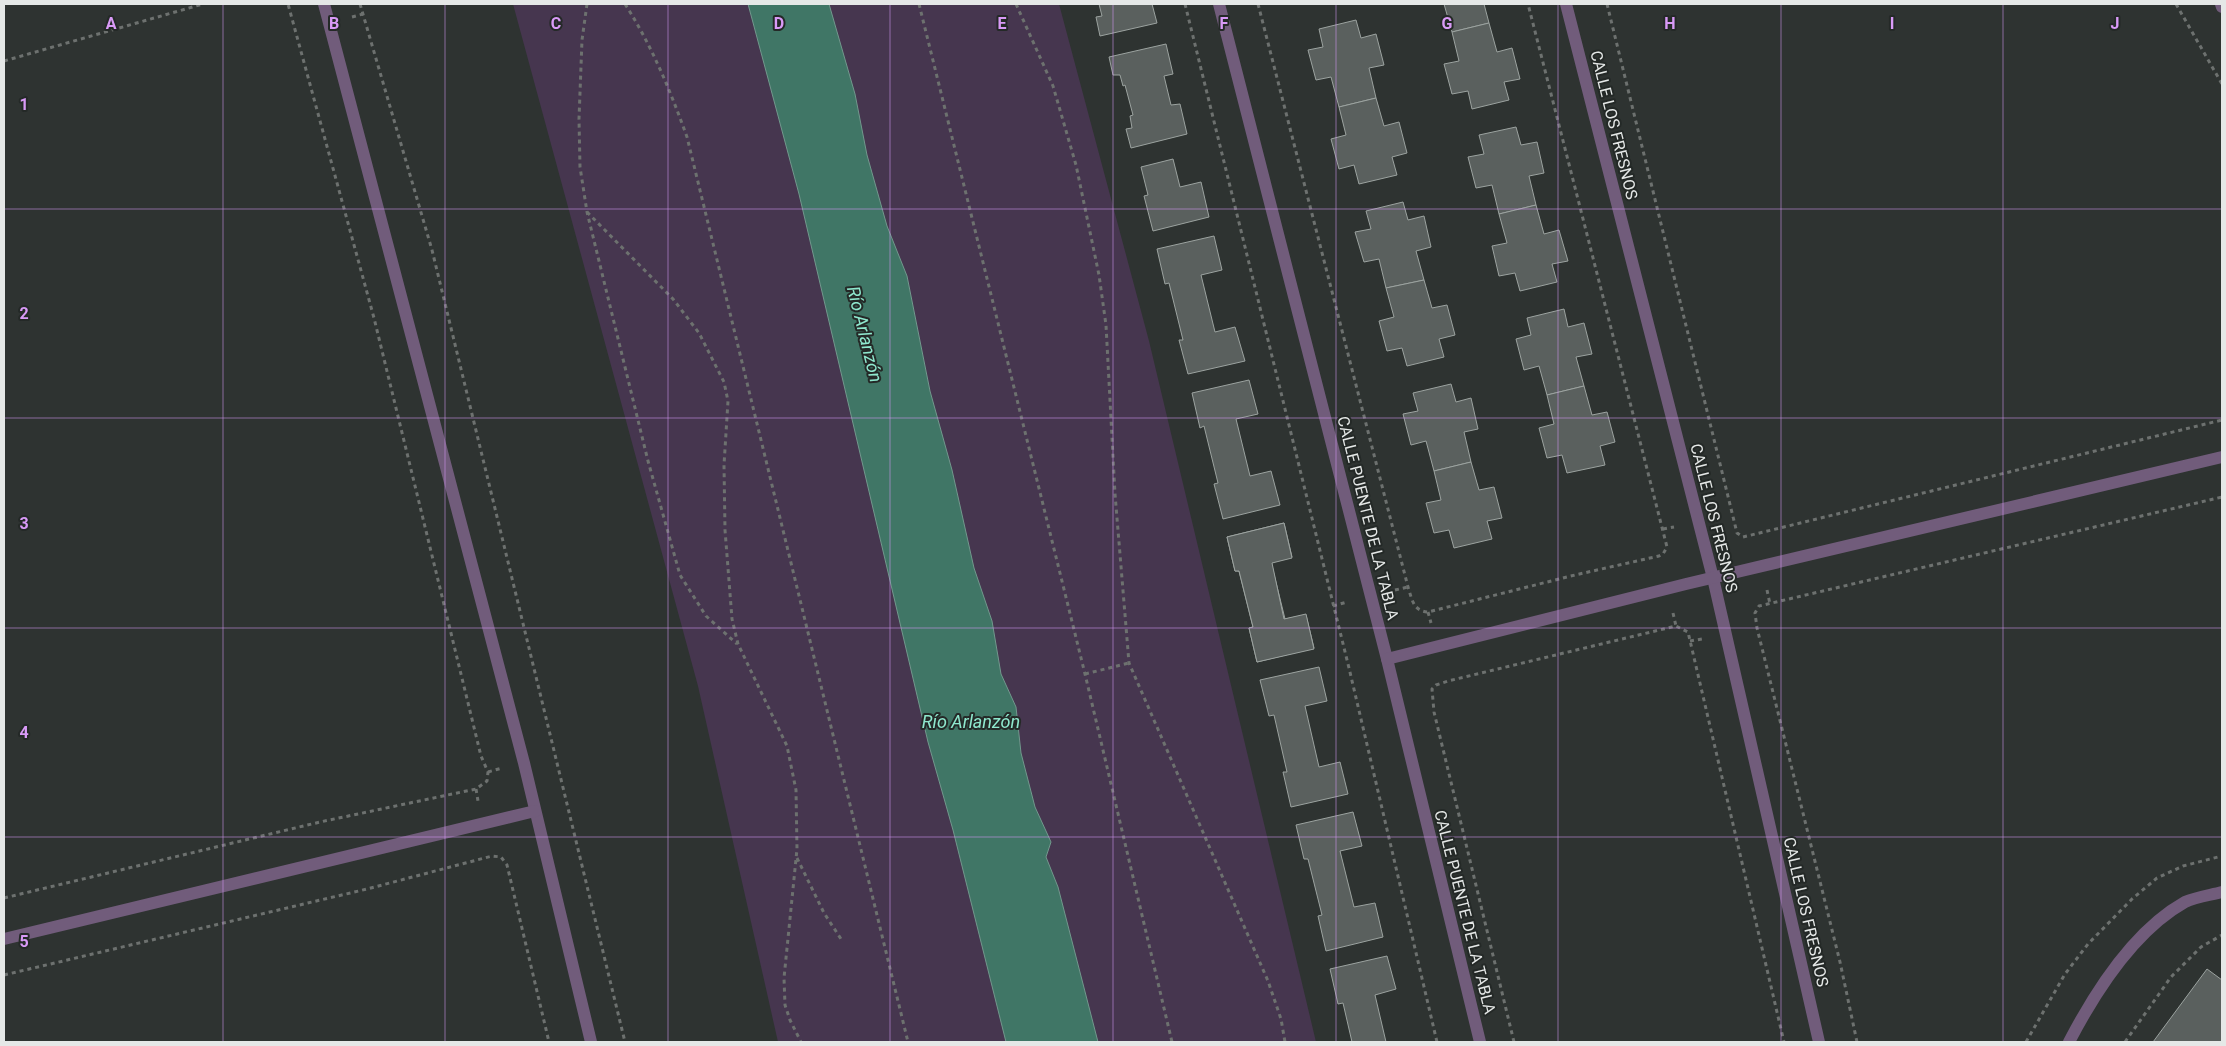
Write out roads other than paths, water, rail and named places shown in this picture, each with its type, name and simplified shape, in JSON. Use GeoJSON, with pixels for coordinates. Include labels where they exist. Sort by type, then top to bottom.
{"type":"FeatureCollection","features":[{"type":"Feature","properties":{"kind":"street"},"geometry":{"type":"LineString","coordinates":[[324,4],[524,763],[590,1042]]}},
{"type":"Feature","properties":{"kind":"street","name":"CALLE PUENTE DE LA TABLA"},"geometry":{"type":"LineString","coordinates":[[1219,4],[1386,659],[1480,1042]]}},
{"type":"Feature","properties":{"kind":"street","name":"CALLE LOS FRESNOS"},"geometry":{"type":"LineString","coordinates":[[1566,4],[1713,578],[1819,1042]]}},
{"type":"Feature","properties":{"kind":"street"},"geometry":{"type":"LineString","coordinates":[[1386,659],[1713,578],[2222,457]]}},
{"type":"Feature","properties":{"kind":"street"},"geometry":{"type":"LineString","coordinates":[[4,939],[535,811]]}},
{"type":"Feature","properties":{"kind":"street"},"geometry":{"type":"LineString","coordinates":[[2069,1042],[2082,1015],[2116,968],[2143,936],[2165,916],[2187,902],[2222,892]]}},
{"type":"Feature","properties":{"kind":"water","name":"Río Arlanzón"},"geometry":{"type":"Polygon","coordinates":[[[748,4],[829,4],[855,94],[867,155],[887,226],[907,276],[930,391],[952,470],[974,568],[992,621],[1001,674],[1016,707],[1021,753],[1035,807],[1051,842],[1046,857],[1058,887],[1098,1042],[1006,1042],[953,830],[928,742],[799,194],[748,4]]]}}]}
